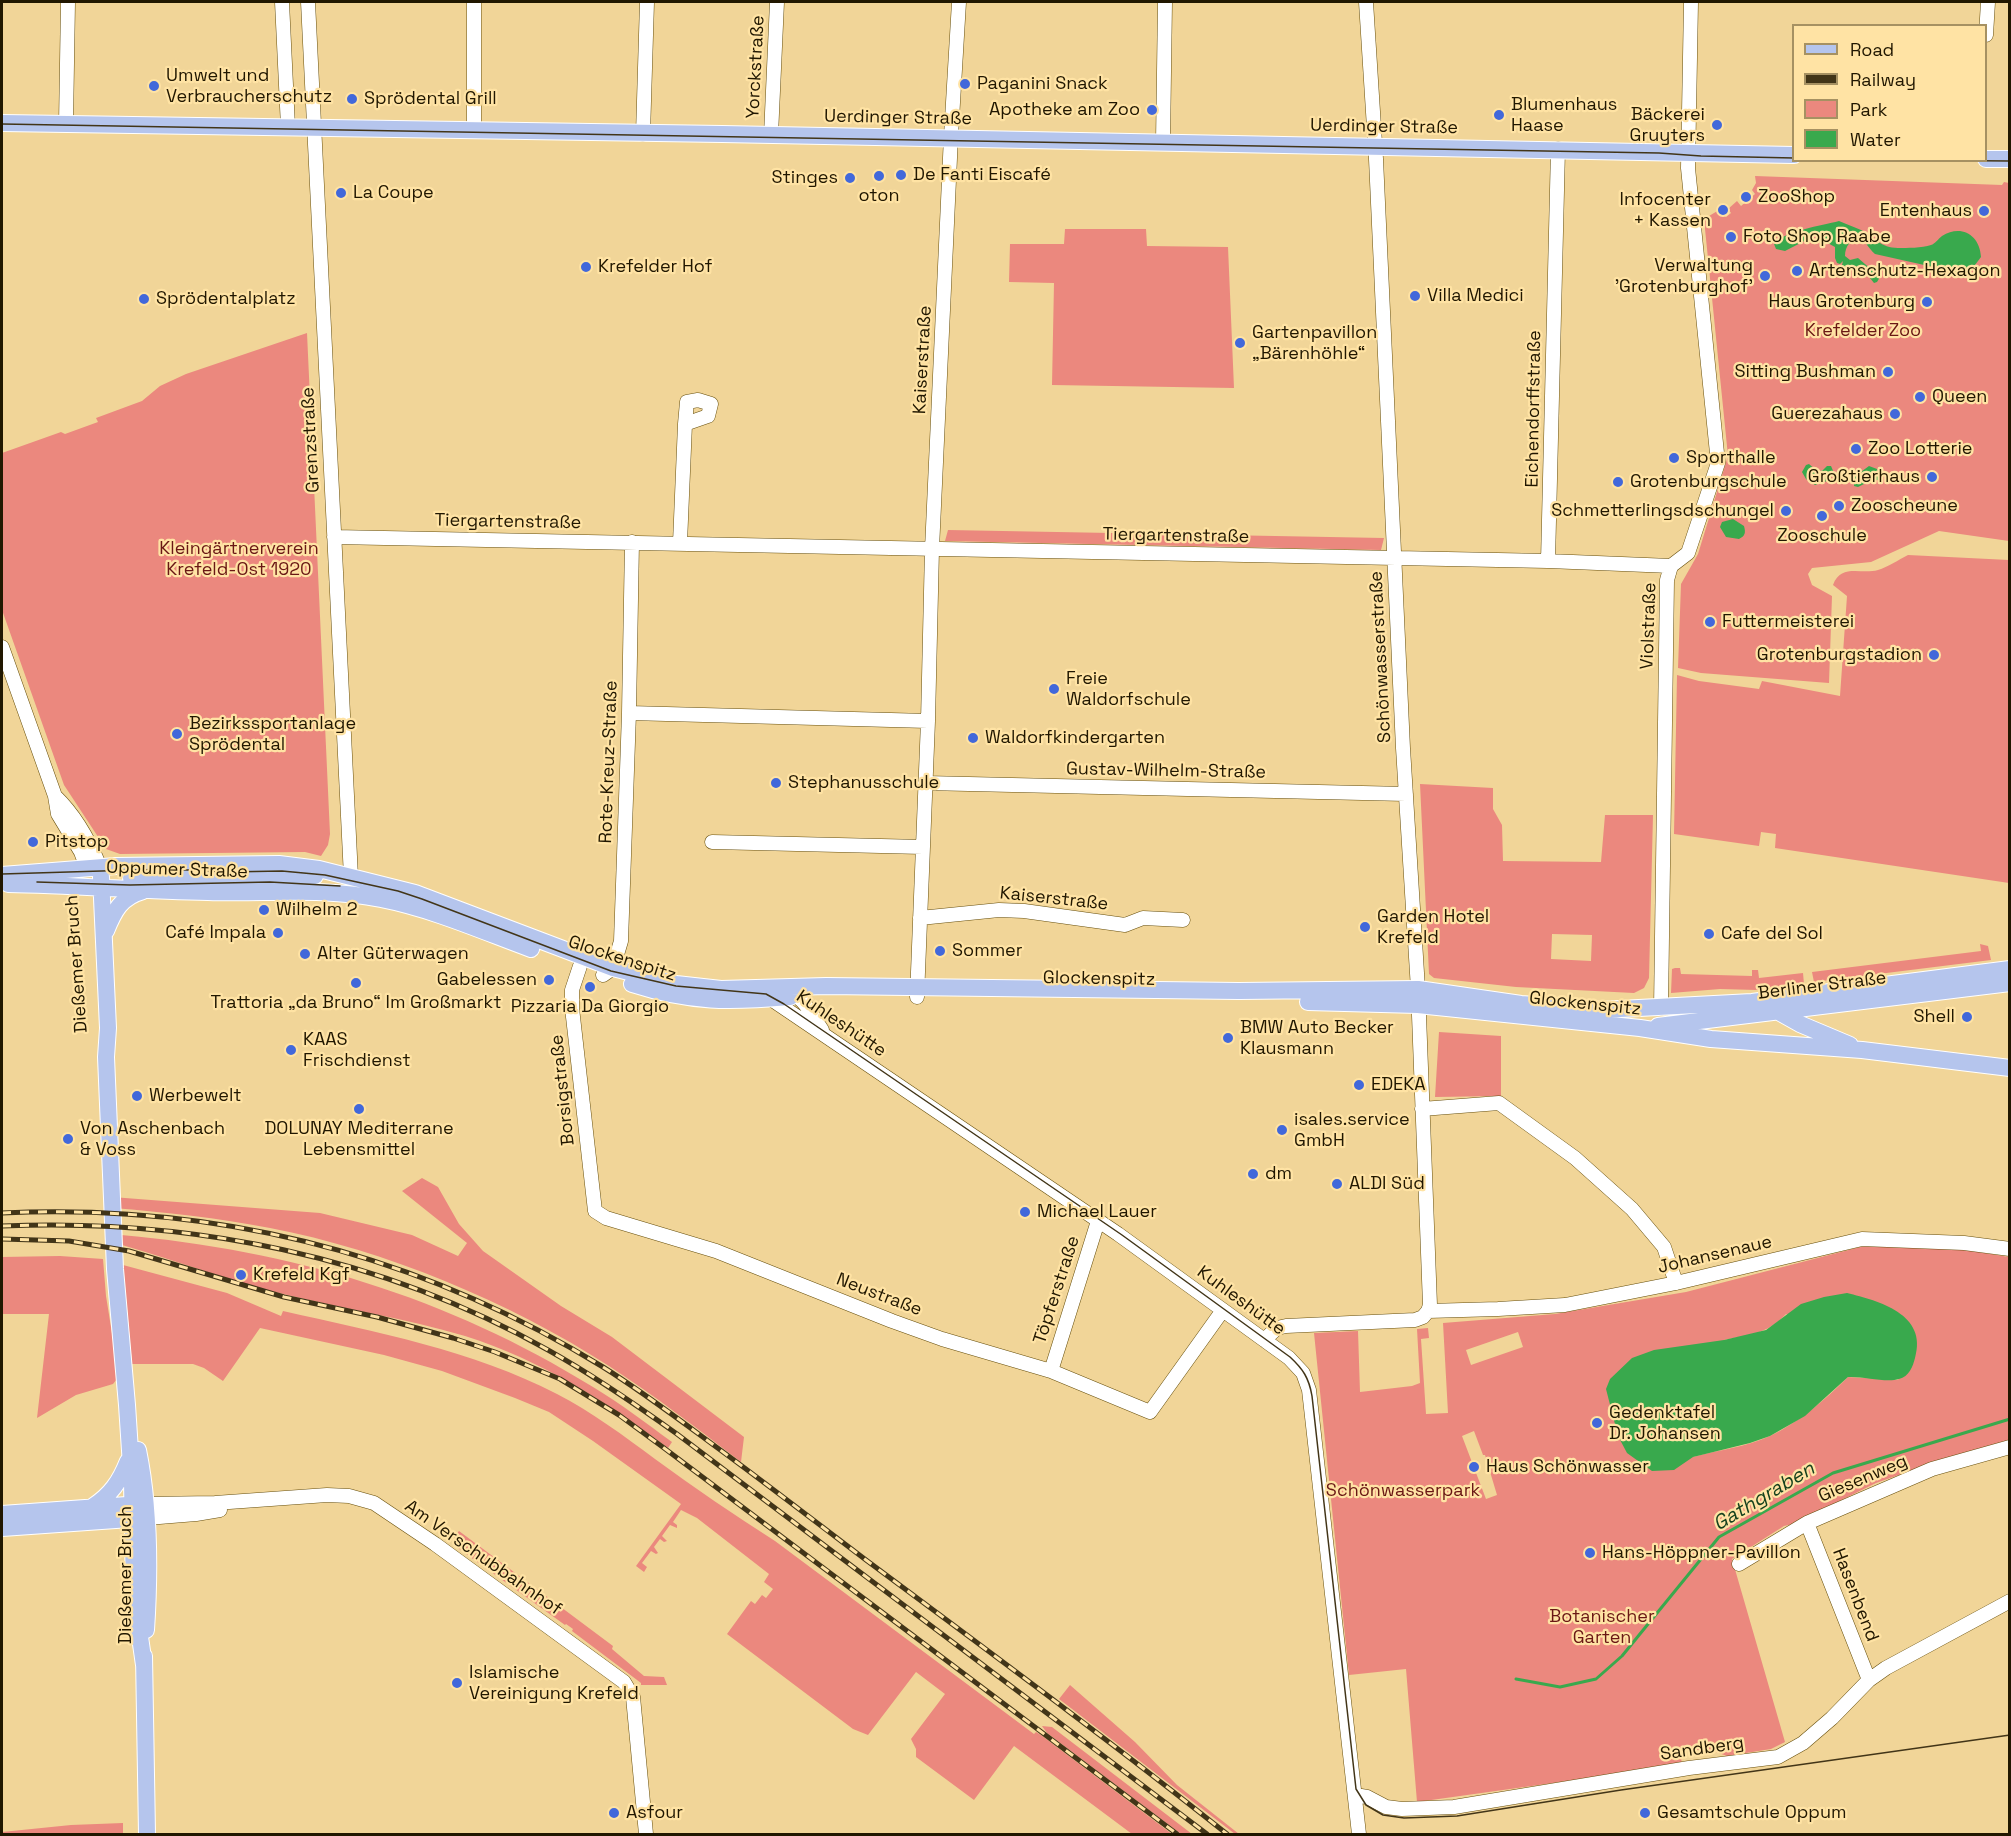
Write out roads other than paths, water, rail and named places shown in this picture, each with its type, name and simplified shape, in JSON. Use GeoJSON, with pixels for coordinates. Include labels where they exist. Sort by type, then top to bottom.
{"type":"FeatureCollection","features":[{"type":"Feature","properties":{"kind":"main road","name":"Uerdinger Straße"},"geometry":{"type":"LineString","coordinates":[[2,123],[1792,155]]}},
{"type":"Feature","properties":{"kind":"main road"},"geometry":{"type":"LineString","coordinates":[[1987,159],[2010,159]]}},
{"type":"Feature","properties":{"kind":"main road","name":"Oppumer Straße"},"geometry":{"type":"LineString","coordinates":[[2,875],[93,868],[279,864],[302,866],[347,882]]}},
{"type":"Feature","properties":{"kind":"main road","name":"Dießemer Bruch"},"geometry":{"type":"LineString","coordinates":[[93,868],[104,938],[108,1028],[106,1057],[115,1269],[127,1405],[129,1457],[140,1511]]}},
{"type":"Feature","properties":{"kind":"main road"},"geometry":{"type":"LineString","coordinates":[[97,887],[123,878],[347,882]]}},
{"type":"Feature","properties":{"kind":"main road","name":"Oppumer Straße"},"geometry":{"type":"LineString","coordinates":[[2,884],[243,893],[298,891],[347,882]]}},
{"type":"Feature","properties":{"kind":"main road","name":"Glockenspitz"},"geometry":{"type":"LineString","coordinates":[[347,882],[579,966],[608,972]]}},
{"type":"Feature","properties":{"kind":"main road","name":"Glockenspitz"},"geometry":{"type":"LineString","coordinates":[[347,882],[399,888],[436,900],[608,972],[681,998],[723,1002],[825,986],[917,992],[1287,1001],[1418,997],[1601,1010],[1661,1008]]}},
{"type":"Feature","properties":{"kind":"main road","name":"Dießemer Bruch"},"geometry":{"type":"LineString","coordinates":[[97,887],[93,904],[100,1029],[106,1057]]}},
{"type":"Feature","properties":{"kind":"main road"},"geometry":{"type":"LineString","coordinates":[[104,938],[118,905],[126,898],[150,890]]}},
{"type":"Feature","properties":{"kind":"main road","name":"Berliner Straße"},"geometry":{"type":"LineString","coordinates":[[1661,1008],[1752,1002],[2010,969]]}},
{"type":"Feature","properties":{"kind":"main road","name":"Berliner Straße"},"geometry":{"type":"LineString","coordinates":[[1640,1028],[2010,983]]}},
{"type":"Feature","properties":{"kind":"main road","name":"Glockenspitz"},"geometry":{"type":"LineString","coordinates":[[770,993],[799,996],[917,992]]}},
{"type":"Feature","properties":{"kind":"main road","name":"Glockenspitz"},"geometry":{"type":"LineString","coordinates":[[1418,997],[1723,1040],[1862,1050],[2010,1068]]}},
{"type":"Feature","properties":{"kind":"main road","name":"Glockenspitz"},"geometry":{"type":"LineString","coordinates":[[1752,1002],[1862,1050]]}},
{"type":"Feature","properties":{"kind":"main road","name":"Dießemer Bruch"},"geometry":{"type":"LineString","coordinates":[[127,1405],[144,1477],[134,1595],[144,1665],[147,1831]]}},
{"type":"Feature","properties":{"kind":"main road"},"geometry":{"type":"LineString","coordinates":[[92,1507],[104,1499],[116,1486],[129,1457]]}},
{"type":"Feature","properties":{"kind":"main road"},"geometry":{"type":"LineString","coordinates":[[2,1514],[92,1507],[140,1511]]}},
{"type":"Feature","properties":{"kind":"main road"},"geometry":{"type":"LineString","coordinates":[[2,1528],[140,1511]]}},
{"type":"Feature","properties":{"kind":"street"},"geometry":{"type":"LineString","coordinates":[[66,124],[68,2]]}},
{"type":"Feature","properties":{"kind":"street"},"geometry":{"type":"LineString","coordinates":[[282,2],[288,127]]}},
{"type":"Feature","properties":{"kind":"street","name":"Grenzstraße"},"geometry":{"type":"LineString","coordinates":[[308,2],[334,537],[347,882]]}},
{"type":"Feature","properties":{"kind":"street"},"geometry":{"type":"LineString","coordinates":[[474,2],[474,130]]}},
{"type":"Feature","properties":{"kind":"street"},"geometry":{"type":"LineString","coordinates":[[643,134],[647,2]]}},
{"type":"Feature","properties":{"kind":"street","name":"Yorckstraße"},"geometry":{"type":"LineString","coordinates":[[771,135],[777,2]]}},
{"type":"Feature","properties":{"kind":"street","name":"Kaiserstraße"},"geometry":{"type":"LineString","coordinates":[[917,992],[928,721],[932,549],[959,2]]}},
{"type":"Feature","properties":{"kind":"street"},"geometry":{"type":"LineString","coordinates":[[1163,142],[1165,2]]}},
{"type":"Feature","properties":{"kind":"street","name":"Schönwasserstraße"},"geometry":{"type":"LineString","coordinates":[[1366,2],[1376,146],[1394,558],[1418,997],[1430,1305],[1428,1311]]}},
{"type":"Feature","properties":{"kind":"street","name":"Violstraße"},"geometry":{"type":"LineString","coordinates":[[1661,1008],[1667,580],[1671,566],[1688,553],[1718,463],[1688,152],[1691,2]]}},
{"type":"Feature","properties":{"kind":"street"},"geometry":{"type":"LineString","coordinates":[[1987,24],[1988,2]]}},
{"type":"Feature","properties":{"kind":"street","name":"Eichendorffstraße"},"geometry":{"type":"LineString","coordinates":[[1548,561],[1558,149]]}},
{"type":"Feature","properties":{"kind":"street"},"geometry":{"type":"LineString","coordinates":[[680,543],[686,424]]}},
{"type":"Feature","properties":{"kind":"street","name":"Tiergartenstraße"},"geometry":{"type":"LineString","coordinates":[[334,537],[1548,561],[1671,566]]}},
{"type":"Feature","properties":{"kind":"street","name":"Rote-Kreuz-Straße"},"geometry":{"type":"LineString","coordinates":[[608,972],[621,941],[632,542]]}},
{"type":"Feature","properties":{"kind":"street"},"geometry":{"type":"LineString","coordinates":[[2,647],[55,796],[58,814],[93,868]]}},
{"type":"Feature","properties":{"kind":"street"},"geometry":{"type":"LineString","coordinates":[[629,713],[928,721]]}},
{"type":"Feature","properties":{"kind":"street","name":"Gustav-Wilhelm-Straße"},"geometry":{"type":"LineString","coordinates":[[925,783],[1406,794]]}},
{"type":"Feature","properties":{"kind":"street"},"geometry":{"type":"LineString","coordinates":[[712,842],[923,847]]}},
{"type":"Feature","properties":{"kind":"street","name":"Kaiserstraße"},"geometry":{"type":"LineString","coordinates":[[920,918],[999,910],[1024,911],[1125,925],[1143,918],[1183,920]]}},
{"type":"Feature","properties":{"kind":"street","name":"Borsigstraße"},"geometry":{"type":"LineString","coordinates":[[579,966],[572,990],[572,1008],[596,1211]]}},
{"type":"Feature","properties":{"kind":"street","name":"Kuhleshütte"},"geometry":{"type":"LineString","coordinates":[[770,993],[825,1035],[1098,1221],[1298,1366],[1306,1379],[1309,1390],[1359,1834]]}},
{"type":"Feature","properties":{"kind":"street"},"geometry":{"type":"LineString","coordinates":[[799,996],[806,1003],[825,1035]]}},
{"type":"Feature","properties":{"kind":"street"},"geometry":{"type":"LineString","coordinates":[[1422,1109],[1499,1103],[1575,1158],[1632,1209],[1664,1247],[1676,1283]]}},
{"type":"Feature","properties":{"kind":"street","name":"Neustraße"},"geometry":{"type":"LineString","coordinates":[[596,1211],[606,1218],[716,1251],[935,1336],[1051,1371],[1150,1412],[1223,1310]]}},
{"type":"Feature","properties":{"kind":"street","name":"Töpferstraße"},"geometry":{"type":"LineString","coordinates":[[1051,1371],[1098,1221]]}},
{"type":"Feature","properties":{"kind":"street","name":"Johansenaue"},"geometry":{"type":"LineString","coordinates":[[1264,1340],[1277,1328],[1286,1326],[1415,1320],[1428,1311],[1565,1305],[1676,1283],[1862,1239],[1964,1243],[2010,1249]]}},
{"type":"Feature","properties":{"kind":"street","name":"Giesenweg"},"geometry":{"type":"LineString","coordinates":[[1739,1564],[1807,1523],[1932,1469],[2010,1447]]}},
{"type":"Feature","properties":{"kind":"street","name":"Am Verschubbahnhof"},"geometry":{"type":"LineString","coordinates":[[140,1511],[196,1514],[262,1505],[293,1498],[349,1496],[374,1503],[435,1544],[624,1682],[633,1696],[646,1834]]}},
{"type":"Feature","properties":{"kind":"street","name":"Hasenbend"},"geometry":{"type":"LineString","coordinates":[[1807,1523],[1869,1680]]}},
{"type":"Feature","properties":{"kind":"street","name":"Sandberg"},"geometry":{"type":"LineString","coordinates":[[1355,1795],[1367,1797],[1386,1807],[1402,1809],[1454,1807],[1689,1768],[1778,1757],[1803,1743],[1832,1718],[1869,1680],[1886,1668],[2010,1601]]}},
{"type":"Feature","properties":{"kind":"water"},"geometry":{"type":"Polygon","coordinates":[[[1839,221],[1861,230],[1892,248],[1927,246],[1934,244],[1949,233],[1962,232],[1968,234],[1977,243],[1981,257],[1966,277],[1951,271],[1875,254],[1858,236],[1849,244],[1845,256],[1850,260],[1858,258],[1880,277],[1874,283],[1862,268],[1855,266],[1848,270],[1842,265],[1843,261],[1840,264],[1837,263],[1835,247],[1822,240],[1818,234],[1785,251],[1776,249],[1774,244],[1795,232],[1839,221]]]}},
{"type":"Feature","properties":{"kind":"water"},"geometry":{"type":"Polygon","coordinates":[[[1809,464],[1818,472],[1831,466],[1834,473],[1827,481],[1815,485],[1806,479],[1802,472],[1809,464]]]}},
{"type":"Feature","properties":{"kind":"water"},"geometry":{"type":"Polygon","coordinates":[[[1869,466],[1877,469],[1878,480],[1858,487],[1854,486],[1854,477],[1869,466]]]}},
{"type":"Feature","properties":{"kind":"water"},"geometry":{"type":"Polygon","coordinates":[[[1733,519],[1744,526],[1743,537],[1739,539],[1726,537],[1720,527],[1722,522],[1733,519]]]}},
{"type":"Feature","properties":{"kind":"water"},"geometry":{"type":"Polygon","coordinates":[[[1847,1293],[1886,1305],[1908,1320],[1914,1330],[1917,1343],[1913,1364],[1905,1376],[1888,1380],[1848,1377],[1805,1416],[1770,1436],[1693,1457],[1674,1470],[1652,1471],[1627,1453],[1618,1436],[1606,1389],[1610,1379],[1632,1358],[1654,1350],[1724,1340],[1766,1330],[1801,1304],[1847,1293]]]}},
{"type":"Feature","properties":{"kind":"waterway","name":"Gathgraben"},"geometry":{"type":"LineString","coordinates":[[1516,1679],[1560,1687],[1596,1679],[1622,1656],[1719,1537],[1833,1473],[2010,1419]]}},
{"type":"Feature","properties":{"kind":"tram line"},"geometry":{"type":"LineString","coordinates":[[2,124],[1659,153],[1792,158]]}},
{"type":"Feature","properties":{"kind":"tram line"},"geometry":{"type":"LineString","coordinates":[[1987,161],[2010,161]]}},
{"type":"Feature","properties":{"kind":"tram line"},"geometry":{"type":"LineString","coordinates":[[2,874],[168,869],[227,872],[282,871],[325,875],[398,891],[422,899],[611,971],[676,986],[766,994],[784,1004],[1122,1235],[1290,1357],[1302,1370],[1312,1396],[1356,1789],[1366,1805],[1383,1815],[1404,1818],[1457,1816],[1621,1790],[2010,1735]]}},
{"type":"Feature","properties":{"kind":"tram line"},"geometry":{"type":"LineString","coordinates":[[37,882],[130,885],[270,882],[340,886]]}},
{"type":"Feature","properties":{"kind":"railway"},"geometry":{"type":"LineString","coordinates":[[2,1213],[82,1212],[161,1217],[238,1228],[314,1244],[389,1266],[462,1294],[533,1328],[603,1367],[676,1417],[1138,1764],[1227,1834]]}},
{"type":"Feature","properties":{"kind":"railway"},"geometry":{"type":"LineString","coordinates":[[2,1226],[73,1225],[144,1229],[214,1237],[283,1250],[352,1267],[419,1290],[484,1317],[581,1369],[677,1434],[1207,1834]]}},
{"type":"Feature","properties":{"kind":"railway"},"geometry":{"type":"LineString","coordinates":[[2,1239],[69,1241],[129,1251],[284,1297],[377,1317],[453,1338],[495,1352],[560,1379],[619,1415],[664,1448],[1177,1834]]}},
{"type":"Feature","properties":{"kind":"place","name":"Paganini Snack"},"geometry":{"type":"Point","coordinates":[965,84]}},
{"type":"Feature","properties":{"kind":"place","name":"Umwelt und Verbraucherschutz"},"geometry":{"type":"Point","coordinates":[154,86]}},
{"type":"Feature","properties":{"kind":"place","name":"Sprödental Grill"},"geometry":{"type":"Point","coordinates":[352,99]}},
{"type":"Feature","properties":{"kind":"place","name":"Apotheke am Zoo"},"geometry":{"type":"Point","coordinates":[1152,110]}},
{"type":"Feature","properties":{"kind":"place","name":"Blumenhaus Haase"},"geometry":{"type":"Point","coordinates":[1499,115]}},
{"type":"Feature","properties":{"kind":"place","name":"Bäckerei Gruyters"},"geometry":{"type":"Point","coordinates":[1717,125]}},
{"type":"Feature","properties":{"kind":"place","name":"De Fanti Eiscafé"},"geometry":{"type":"Point","coordinates":[901,175]}},
{"type":"Feature","properties":{"kind":"place","name":"oton"},"geometry":{"type":"Point","coordinates":[879,176]}},
{"type":"Feature","properties":{"kind":"place","name":"Stinges"},"geometry":{"type":"Point","coordinates":[850,178]}},
{"type":"Feature","properties":{"kind":"place","name":"La Coupe"},"geometry":{"type":"Point","coordinates":[341,193]}},
{"type":"Feature","properties":{"kind":"place","name":"ZooShop"},"geometry":{"type":"Point","coordinates":[1746,197]}},
{"type":"Feature","properties":{"kind":"place","name":"Infocenter + Kassen"},"geometry":{"type":"Point","coordinates":[1723,210]}},
{"type":"Feature","properties":{"kind":"place","name":"Entenhaus"},"geometry":{"type":"Point","coordinates":[1984,211]}},
{"type":"Feature","properties":{"kind":"place","name":"Foto Shop Raabe"},"geometry":{"type":"Point","coordinates":[1731,237]}},
{"type":"Feature","properties":{"kind":"place","name":"Krefelder Hof"},"geometry":{"type":"Point","coordinates":[586,267]}},
{"type":"Feature","properties":{"kind":"place","name":"Artenschutz-Hexagon"},"geometry":{"type":"Point","coordinates":[1797,271]}},
{"type":"Feature","properties":{"kind":"place","name":"Verwaltung 'Grotenburghof'"},"geometry":{"type":"Point","coordinates":[1765,276]}},
{"type":"Feature","properties":{"kind":"place","name":"Villa Medici"},"geometry":{"type":"Point","coordinates":[1415,296]}},
{"type":"Feature","properties":{"kind":"place","name":"Sprödentalplatz"},"geometry":{"type":"Point","coordinates":[144,299]}},
{"type":"Feature","properties":{"kind":"place","name":"Haus Grotenburg"},"geometry":{"type":"Point","coordinates":[1927,302]}},
{"type":"Feature","properties":{"kind":"place","name":"Gartenpavillon „Bärenhöhle“"},"geometry":{"type":"Point","coordinates":[1240,343]}},
{"type":"Feature","properties":{"kind":"place","name":"Sitting Bushman"},"geometry":{"type":"Point","coordinates":[1888,372]}},
{"type":"Feature","properties":{"kind":"place","name":"Queen"},"geometry":{"type":"Point","coordinates":[1920,397]}},
{"type":"Feature","properties":{"kind":"place","name":"Guerezahaus"},"geometry":{"type":"Point","coordinates":[1895,414]}},
{"type":"Feature","properties":{"kind":"place","name":"Zoo Lotterie"},"geometry":{"type":"Point","coordinates":[1856,449]}},
{"type":"Feature","properties":{"kind":"place","name":"Sporthalle"},"geometry":{"type":"Point","coordinates":[1674,458]}},
{"type":"Feature","properties":{"kind":"place","name":"Großtierhaus"},"geometry":{"type":"Point","coordinates":[1932,477]}},
{"type":"Feature","properties":{"kind":"place","name":"Grotenburgschule"},"geometry":{"type":"Point","coordinates":[1618,482]}},
{"type":"Feature","properties":{"kind":"place","name":"Zooscheune"},"geometry":{"type":"Point","coordinates":[1839,506]}},
{"type":"Feature","properties":{"kind":"place","name":"Schmetterlingsdschungel"},"geometry":{"type":"Point","coordinates":[1786,511]}},
{"type":"Feature","properties":{"kind":"place","name":"Zooschule"},"geometry":{"type":"Point","coordinates":[1822,516]}},
{"type":"Feature","properties":{"kind":"place","name":"Futtermeisterei"},"geometry":{"type":"Point","coordinates":[1710,622]}},
{"type":"Feature","properties":{"kind":"place","name":"Grotenburgstadion"},"geometry":{"type":"Point","coordinates":[1934,655]}},
{"type":"Feature","properties":{"kind":"place","name":"Freie Waldorfschule"},"geometry":{"type":"Point","coordinates":[1054,689]}},
{"type":"Feature","properties":{"kind":"place","name":"Bezirkssportanlage Sprödental"},"geometry":{"type":"Point","coordinates":[177,734]}},
{"type":"Feature","properties":{"kind":"place","name":"Waldorfkindergarten"},"geometry":{"type":"Point","coordinates":[973,738]}},
{"type":"Feature","properties":{"kind":"place","name":"Stephanusschule"},"geometry":{"type":"Point","coordinates":[776,783]}},
{"type":"Feature","properties":{"kind":"place","name":"Pitstop"},"geometry":{"type":"Point","coordinates":[33,842]}},
{"type":"Feature","properties":{"kind":"place","name":"Wilhelm 2"},"geometry":{"type":"Point","coordinates":[264,910]}},
{"type":"Feature","properties":{"kind":"place","name":"Garden Hotel Krefeld"},"geometry":{"type":"Point","coordinates":[1365,927]}},
{"type":"Feature","properties":{"kind":"place","name":"Café Impala"},"geometry":{"type":"Point","coordinates":[278,933]}},
{"type":"Feature","properties":{"kind":"place","name":"Cafe del Sol"},"geometry":{"type":"Point","coordinates":[1709,934]}},
{"type":"Feature","properties":{"kind":"place","name":"Sommer"},"geometry":{"type":"Point","coordinates":[940,951]}},
{"type":"Feature","properties":{"kind":"place","name":"Alter Güterwagen"},"geometry":{"type":"Point","coordinates":[305,954]}},
{"type":"Feature","properties":{"kind":"place","name":"Gabelessen"},"geometry":{"type":"Point","coordinates":[549,980]}},
{"type":"Feature","properties":{"kind":"place","name":"Trattoria „da Bruno“ Im Großmarkt"},"geometry":{"type":"Point","coordinates":[356,983]}},
{"type":"Feature","properties":{"kind":"place","name":"Pizzaria Da Giorgio"},"geometry":{"type":"Point","coordinates":[590,987]}},
{"type":"Feature","properties":{"kind":"place","name":"Shell"},"geometry":{"type":"Point","coordinates":[1967,1017]}},
{"type":"Feature","properties":{"kind":"place","name":"BMW Auto Becker Klausmann"},"geometry":{"type":"Point","coordinates":[1228,1038]}},
{"type":"Feature","properties":{"kind":"place","name":"KAAS Frischdienst"},"geometry":{"type":"Point","coordinates":[291,1050]}},
{"type":"Feature","properties":{"kind":"place","name":"EDEKA"},"geometry":{"type":"Point","coordinates":[1359,1085]}},
{"type":"Feature","properties":{"kind":"place","name":"Werbewelt"},"geometry":{"type":"Point","coordinates":[137,1096]}},
{"type":"Feature","properties":{"kind":"place","name":"DOLUNAY Mediterrane Lebensmittel"},"geometry":{"type":"Point","coordinates":[359,1109]}},
{"type":"Feature","properties":{"kind":"place","name":"isales.service GmbH"},"geometry":{"type":"Point","coordinates":[1282,1130]}},
{"type":"Feature","properties":{"kind":"place","name":"Von Aschenbach & Voss"},"geometry":{"type":"Point","coordinates":[68,1139]}},
{"type":"Feature","properties":{"kind":"place","name":"dm"},"geometry":{"type":"Point","coordinates":[1253,1174]}},
{"type":"Feature","properties":{"kind":"place","name":"ALDI Süd"},"geometry":{"type":"Point","coordinates":[1337,1184]}},
{"type":"Feature","properties":{"kind":"place","name":"Michael Lauer"},"geometry":{"type":"Point","coordinates":[1025,1212]}},
{"type":"Feature","properties":{"kind":"place","name":"Krefeld Kgf"},"geometry":{"type":"Point","coordinates":[241,1275]}},
{"type":"Feature","properties":{"kind":"place","name":"Gedenktafel Dr. Johansen"},"geometry":{"type":"Point","coordinates":[1597,1423]}},
{"type":"Feature","properties":{"kind":"place","name":"Haus Schönwasser"},"geometry":{"type":"Point","coordinates":[1474,1467]}},
{"type":"Feature","properties":{"kind":"place","name":"Hans-Höppner-Pavillon"},"geometry":{"type":"Point","coordinates":[1590,1553]}},
{"type":"Feature","properties":{"kind":"place","name":"Islamische Vereinigung Krefeld"},"geometry":{"type":"Point","coordinates":[457,1683]}},
{"type":"Feature","properties":{"kind":"place","name":"Asfour"},"geometry":{"type":"Point","coordinates":[614,1813]}},
{"type":"Feature","properties":{"kind":"place","name":"Gesamtschule Oppum"},"geometry":{"type":"Point","coordinates":[1645,1813]}},
{"type":"Feature","properties":{"kind":"park label","name":"Krefelder Zoo"},"geometry":{"type":"Point","coordinates":[1863,331]}},
{"type":"Feature","properties":{"kind":"park label","name":"Kleingärtnerverein Krefeld-Ost 1920"},"geometry":{"type":"Point","coordinates":[239,559]}},
{"type":"Feature","properties":{"kind":"park label","name":"Schönwasserpark"},"geometry":{"type":"Point","coordinates":[1403,1491]}},
{"type":"Feature","properties":{"kind":"park label","name":"Botanischer Garten"},"geometry":{"type":"Point","coordinates":[1602,1627]}}]}
